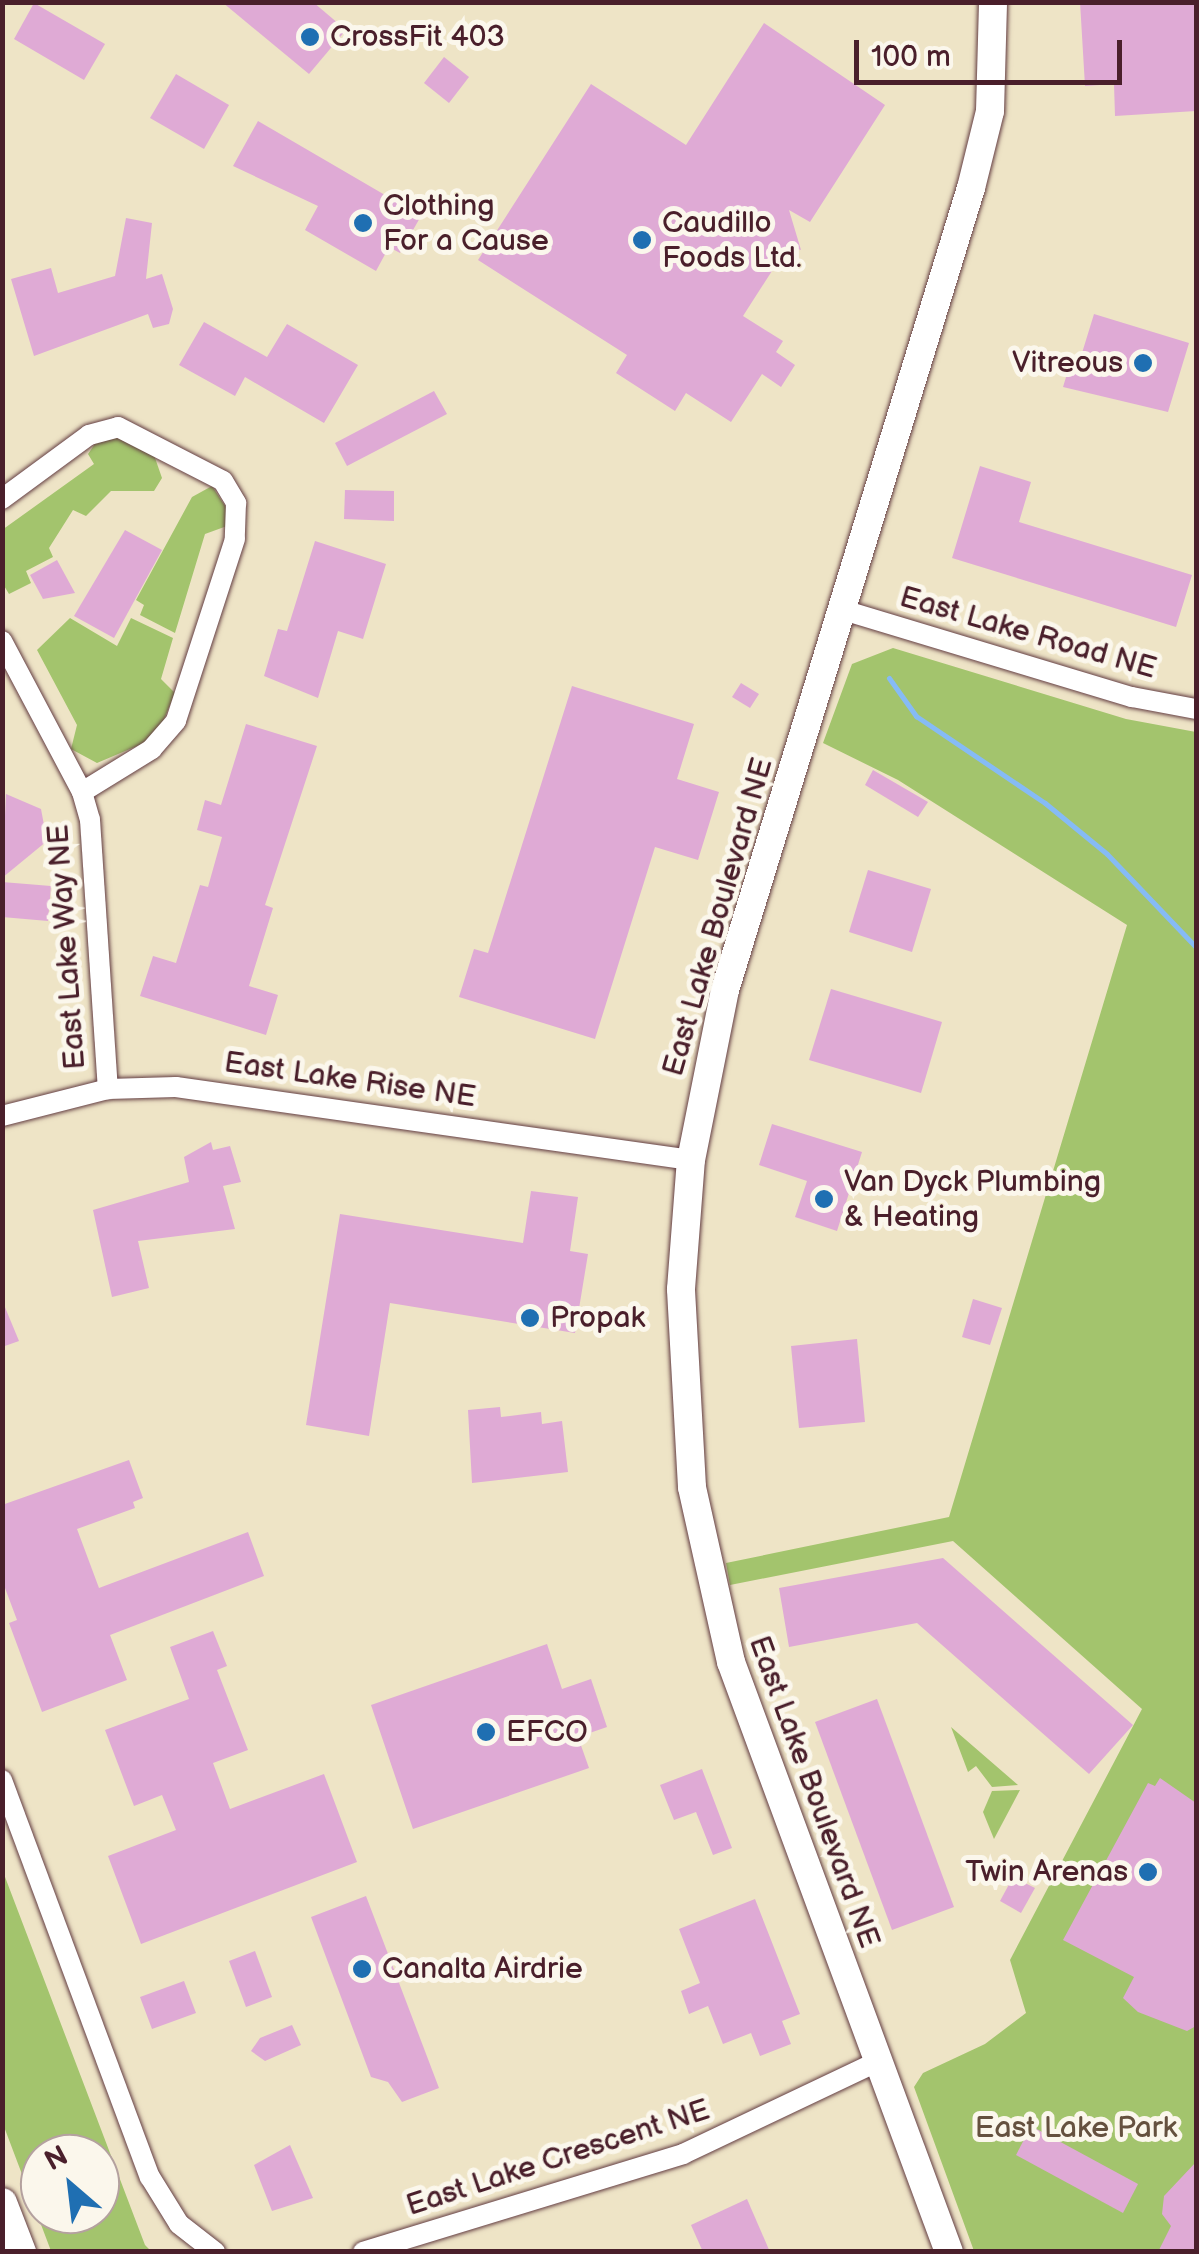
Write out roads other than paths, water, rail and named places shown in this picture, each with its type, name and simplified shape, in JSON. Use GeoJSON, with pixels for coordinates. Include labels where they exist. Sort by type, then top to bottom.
{"type":"FeatureCollection","features":[{"type":"Feature","properties":{"kind":"highway"},"geometry":{"type":"LineString","coordinates":[[2,2203],[21,2252]]}},
{"type":"Feature","properties":{"kind":"main road","name":"East Lake Boulevard NE"},"geometry":{"type":"LineString","coordinates":[[949,2252],[755,1738],[709,1576],[692,1487],[682,1378],[690,1160],[725,990],[972,188],[990,111],[993,2]]}},
{"type":"Feature","properties":{"kind":"street"},"geometry":{"type":"LineString","coordinates":[[2,498],[89,435],[118,427],[223,481],[236,503],[234,539],[176,721],[152,749],[82,792]]}},
{"type":"Feature","properties":{"kind":"street","name":"East Lake Road NE"},"geometry":{"type":"LineString","coordinates":[[843,610],[1132,697],[1196,710]]}},
{"type":"Feature","properties":{"kind":"street","name":"East Lake Way NE"},"geometry":{"type":"LineString","coordinates":[[2,641],[82,792],[90,820],[108,1089]]}},
{"type":"Feature","properties":{"kind":"street","name":"East Lake Rise NE"},"geometry":{"type":"LineString","coordinates":[[2,1116],[108,1089],[159,1086],[262,1094],[690,1160]]}},
{"type":"Feature","properties":{"kind":"street"},"geometry":{"type":"LineString","coordinates":[[2,1780],[150,2177],[179,2224],[215,2252]]}},
{"type":"Feature","properties":{"kind":"street","name":"East Lake Crescent NE"},"geometry":{"type":"LineString","coordinates":[[363,2252],[683,2154],[877,2062]]}},
{"type":"Feature","properties":{"kind":"waterway"},"geometry":{"type":"LineString","coordinates":[[889,678],[916,716],[1045,803],[1107,854],[1196,947]]}},
{"type":"Feature","properties":{"kind":"place","name":"CrossFit 403"},"geometry":{"type":"Point","coordinates":[310,37]}},
{"type":"Feature","properties":{"kind":"place","name":"Clothing For a Cause"},"geometry":{"type":"Point","coordinates":[363,223]}},
{"type":"Feature","properties":{"kind":"place","name":"Caudillo Foods Ltd."},"geometry":{"type":"Point","coordinates":[642,240]}},
{"type":"Feature","properties":{"kind":"place","name":"Vitreous"},"geometry":{"type":"Point","coordinates":[1143,363]}},
{"type":"Feature","properties":{"kind":"place","name":"Van Dyck Plumbing & Heating"},"geometry":{"type":"Point","coordinates":[824,1199]}},
{"type":"Feature","properties":{"kind":"place","name":"Propak"},"geometry":{"type":"Point","coordinates":[530,1318]}},
{"type":"Feature","properties":{"kind":"place","name":"EFCO"},"geometry":{"type":"Point","coordinates":[486,1732]}},
{"type":"Feature","properties":{"kind":"place","name":"Twin Arenas"},"geometry":{"type":"Point","coordinates":[1148,1872]}},
{"type":"Feature","properties":{"kind":"place","name":"Canalta Airdrie"},"geometry":{"type":"Point","coordinates":[362,1969]}},
{"type":"Feature","properties":{"kind":"park label","name":"East Lake Park"},"geometry":{"type":"Point","coordinates":[1076,2128]}}]}
